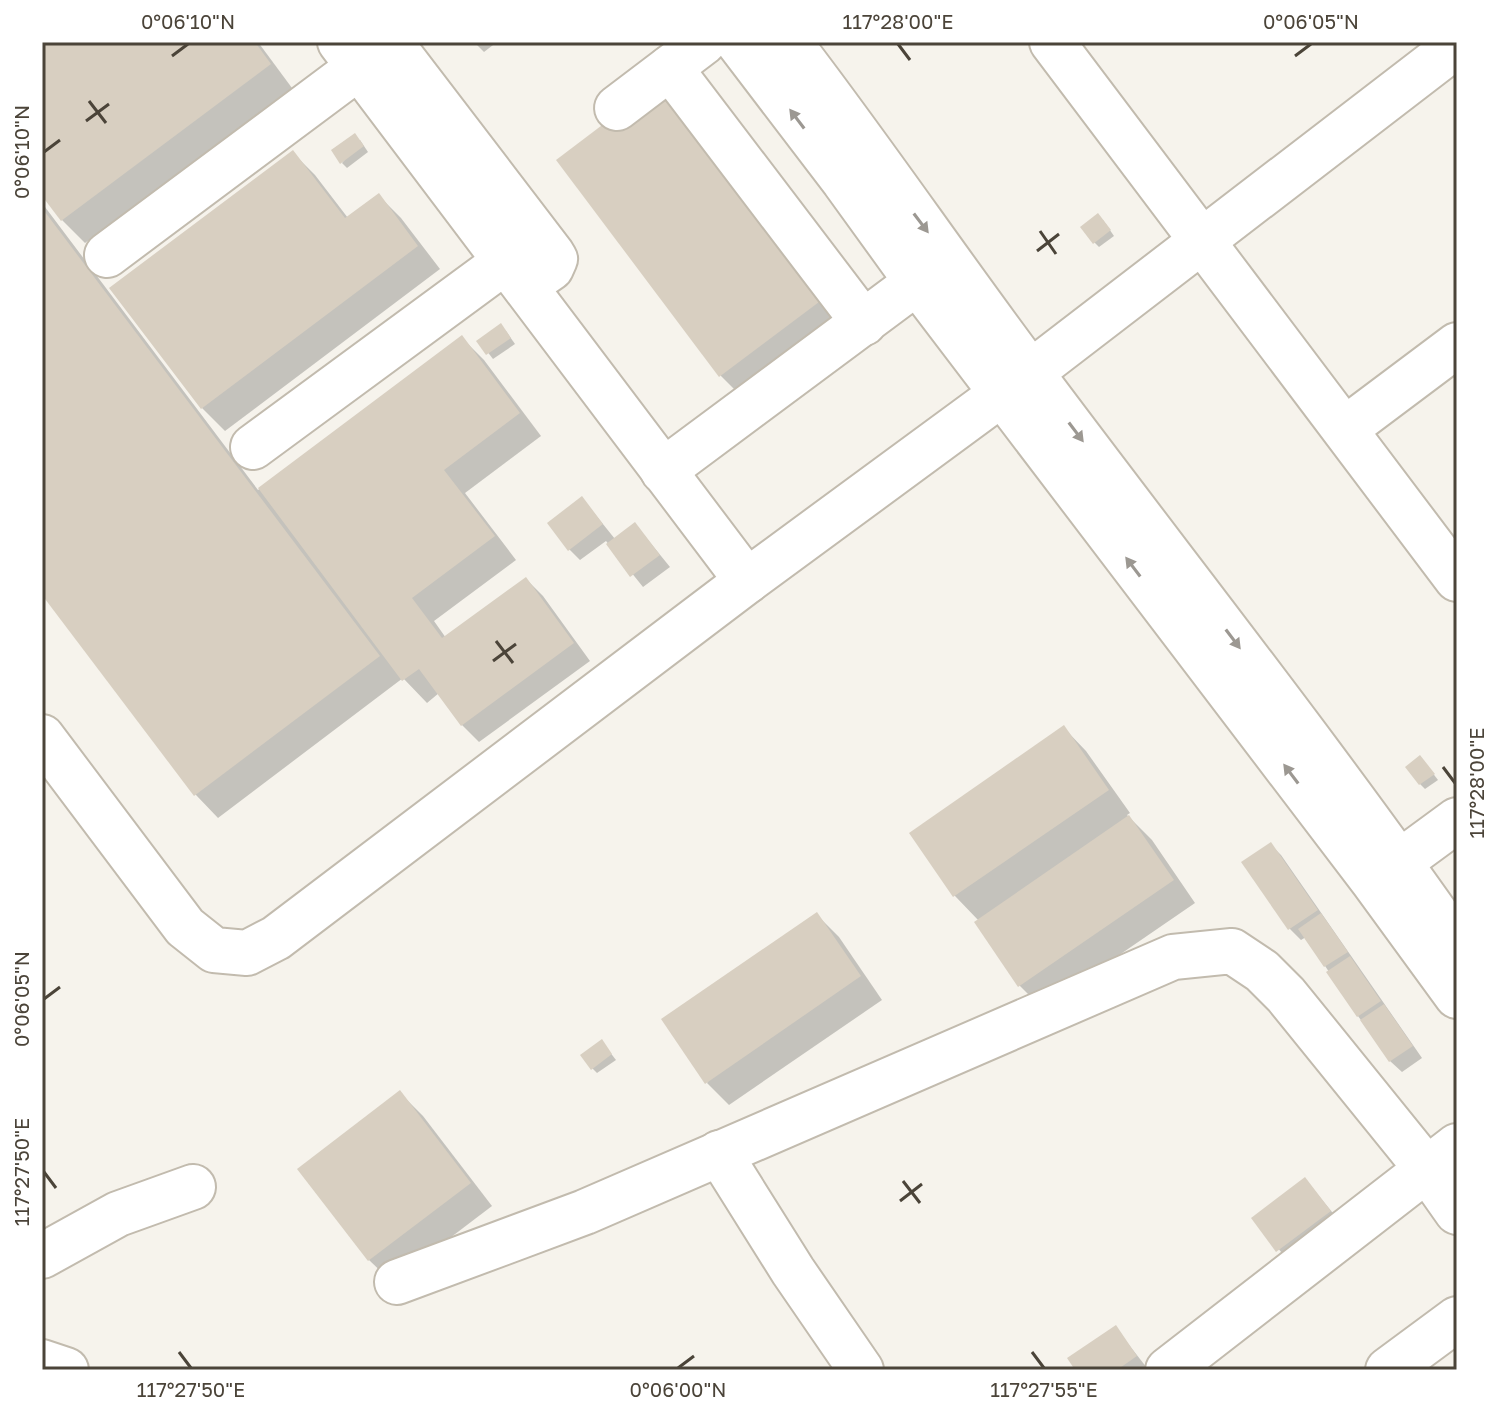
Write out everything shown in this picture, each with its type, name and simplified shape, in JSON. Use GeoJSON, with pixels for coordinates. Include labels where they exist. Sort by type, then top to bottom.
{"type":"FeatureCollection","features":[{"type":"Feature","properties":{"kind":"lane"},"geometry":{"type":"LineString","coordinates":[[617,108],[704,42]]}},
{"type":"Feature","properties":{"kind":"lane"},"geometry":{"type":"LineString","coordinates":[[738,42],[844,181],[932,271],[1016,383],[1367,815],[1387,872],[1457,996]]}},
{"type":"Feature","properties":{"kind":"lane"},"geometry":{"type":"LineString","coordinates":[[789,42],[850,121],[875,160],[932,271]]}},
{"type":"Feature","properties":{"kind":"lane"},"geometry":{"type":"LineString","coordinates":[[1052,42],[1457,579]]}},
{"type":"Feature","properties":{"kind":"lane"},"geometry":{"type":"LineString","coordinates":[[42,737],[185,927],[214,950],[247,953],[276,938],[1202,240],[1410,57],[1457,45]]}},
{"type":"Feature","properties":{"kind":"lane"},"geometry":{"type":"LineString","coordinates":[[107,255],[363,50],[516,274],[747,581]]}},
{"type":"Feature","properties":{"kind":"lane"},"geometry":{"type":"LineString","coordinates":[[670,68],[864,323]]}},
{"type":"Feature","properties":{"kind":"lane"},"geometry":{"type":"LineString","coordinates":[[663,471],[932,271]]}},
{"type":"Feature","properties":{"kind":"lane"},"geometry":{"type":"LineString","coordinates":[[253,447],[516,274]]}},
{"type":"Feature","properties":{"kind":"lane"},"geometry":{"type":"LineString","coordinates":[[1345,429],[1457,345]]}},
{"type":"Feature","properties":{"kind":"lane"},"geometry":{"type":"LineString","coordinates":[[1387,872],[1457,820]]}},
{"type":"Feature","properties":{"kind":"lane"},"geometry":{"type":"LineString","coordinates":[[1387,872],[1457,944]]}},
{"type":"Feature","properties":{"kind":"lane"},"geometry":{"type":"LineString","coordinates":[[397,1282],[585,1212],[1173,957],[1232,951],[1262,971],[1441,1157],[1457,1212]]}},
{"type":"Feature","properties":{"kind":"lane"},"geometry":{"type":"LineString","coordinates":[[719,1153],[793,1271],[861,1370]]}},
{"type":"Feature","properties":{"kind":"lane"},"geometry":{"type":"LineString","coordinates":[[1168,1370],[1441,1157]]}},
{"type":"Feature","properties":{"kind":"lane"},"geometry":{"type":"LineString","coordinates":[[42,1256],[118,1214],[193,1187]]}},
{"type":"Feature","properties":{"kind":"lane"},"geometry":{"type":"LineString","coordinates":[[1388,1370],[1457,1319]]}},
{"type":"Feature","properties":{"kind":"lane"},"geometry":{"type":"LineString","coordinates":[[42,1362],[66,1370]]}},
{"type":"Feature","properties":{"kind":"building"},"geometry":{"type":"Polygon","coordinates":[[[42,42],[255,42],[271,64],[61,221],[42,196],[42,42]]]}},
{"type":"Feature","properties":{"kind":"building"},"geometry":{"type":"Polygon","coordinates":[[[663,79],[827,296],[719,377],[556,160],[663,79]]]}},
{"type":"Feature","properties":{"kind":"building"},"geometry":{"type":"Polygon","coordinates":[[[355,133],[364,146],[340,164],[331,150],[355,133]]]}},
{"type":"Feature","properties":{"kind":"building"},"geometry":{"type":"Polygon","coordinates":[[[293,150],[345,218],[379,193],[418,246],[201,409],[109,288],[293,150]]]}},
{"type":"Feature","properties":{"kind":"building"},"geometry":{"type":"Polygon","coordinates":[[[42,208],[380,656],[194,796],[42,595],[42,208]]]}},
{"type":"Feature","properties":{"kind":"building"},"geometry":{"type":"Polygon","coordinates":[[[1098,213],[1111,230],[1093,244],[1080,227],[1098,213]]]}},
{"type":"Feature","properties":{"kind":"building"},"geometry":{"type":"Polygon","coordinates":[[[501,323],[511,338],[486,355],[476,341],[501,323]]]}},
{"type":"Feature","properties":{"kind":"building"},"geometry":{"type":"Polygon","coordinates":[[[462,335],[520,413],[444,470],[495,536],[412,598],[442,638],[526,577],[574,643],[461,726],[419,669],[402,681],[258,488],[462,335]]]}},
{"type":"Feature","properties":{"kind":"building"},"geometry":{"type":"Polygon","coordinates":[[[582,496],[603,524],[568,551],[547,523],[582,496]]]}},
{"type":"Feature","properties":{"kind":"building"},"geometry":{"type":"Polygon","coordinates":[[[635,522],[660,555],[630,577],[606,544],[635,522]]]}},
{"type":"Feature","properties":{"kind":"building"},"geometry":{"type":"Polygon","coordinates":[[[1064,725],[1109,790],[953,897],[909,833],[1064,725]]]}},
{"type":"Feature","properties":{"kind":"building"},"geometry":{"type":"Polygon","coordinates":[[[1420,755],[1435,774],[1419,785],[1405,767],[1420,755]]]}},
{"type":"Feature","properties":{"kind":"building"},"geometry":{"type":"Polygon","coordinates":[[[1129,815],[1174,880],[1018,987],[974,922],[1129,815]]]}},
{"type":"Feature","properties":{"kind":"building"},"geometry":{"type":"Polygon","coordinates":[[[1271,842],[1318,910],[1288,930],[1241,862],[1271,842]]]}},
{"type":"Feature","properties":{"kind":"building"},"geometry":{"type":"Polygon","coordinates":[[[817,912],[861,976],[705,1084],[661,1019],[817,912]]]}},
{"type":"Feature","properties":{"kind":"building"},"geometry":{"type":"Polygon","coordinates":[[[1321,913],[1348,952],[1324,967],[1298,929],[1321,913]]]}},
{"type":"Feature","properties":{"kind":"building"},"geometry":{"type":"Polygon","coordinates":[[[1350,956],[1381,1001],[1357,1017],[1326,972],[1350,956]]]}},
{"type":"Feature","properties":{"kind":"building"},"geometry":{"type":"Polygon","coordinates":[[[1384,1004],[1413,1046],[1389,1062],[1360,1020],[1384,1004]]]}},
{"type":"Feature","properties":{"kind":"building"},"geometry":{"type":"Polygon","coordinates":[[[602,1039],[612,1054],[591,1070],[580,1055],[602,1039]]]}},
{"type":"Feature","properties":{"kind":"building"},"geometry":{"type":"Polygon","coordinates":[[[400,1090],[471,1183],[368,1261],[297,1169],[400,1090]]]}},
{"type":"Feature","properties":{"kind":"building"},"geometry":{"type":"Polygon","coordinates":[[[1305,1177],[1331,1211],[1276,1252],[1251,1218],[1305,1177]]]}},
{"type":"Feature","properties":{"kind":"building"},"geometry":{"type":"Polygon","coordinates":[[[1116,1325],[1137,1356],[1117,1370],[1075,1370],[1067,1358],[1116,1325]]]}}]}
